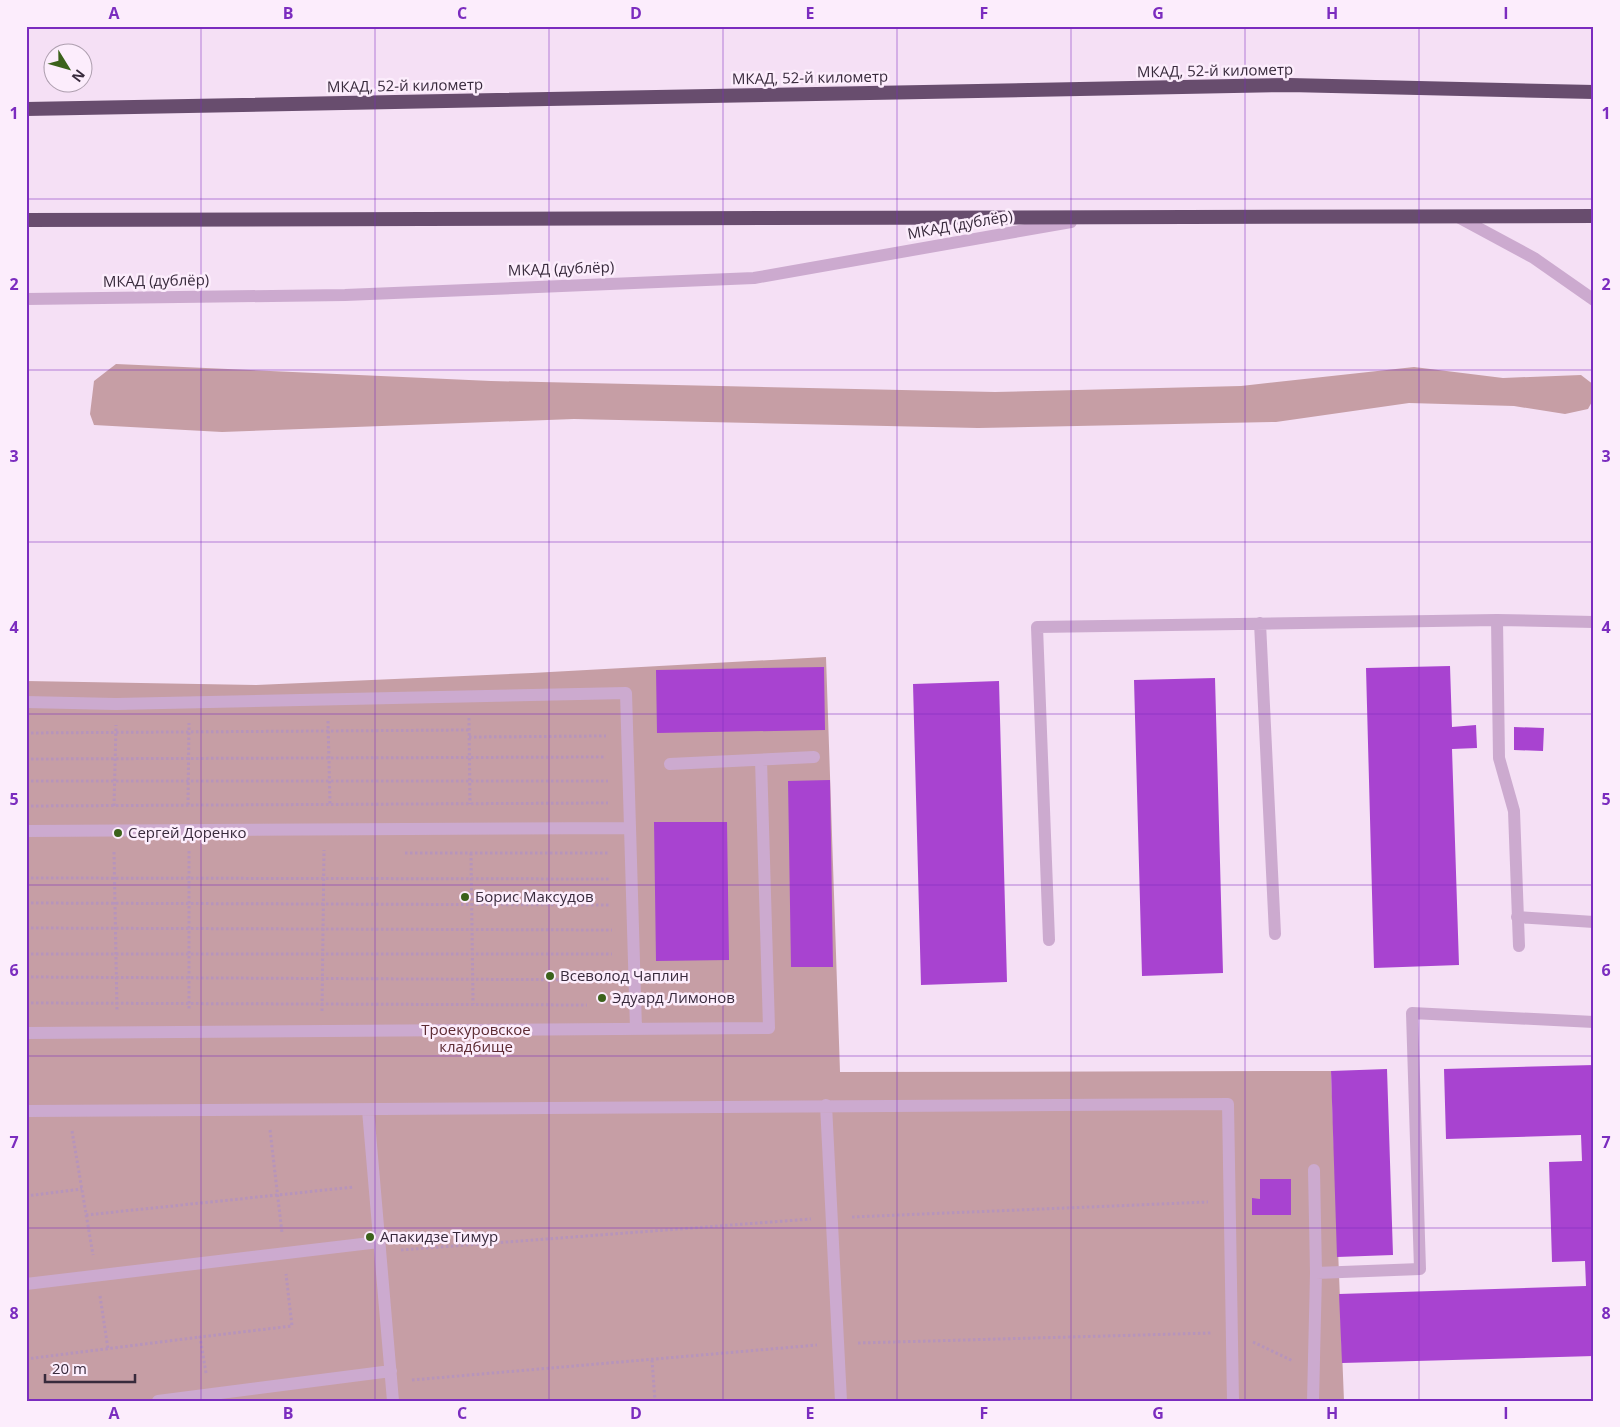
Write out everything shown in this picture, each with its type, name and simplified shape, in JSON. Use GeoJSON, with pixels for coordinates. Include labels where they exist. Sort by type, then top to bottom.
{"type":"FeatureCollection","features":[{"type":"Feature","properties":{"kind":"highway","name":"МКАД, 52-й километр"},"geometry":{"type":"LineString","coordinates":[[26,109],[1289,85],[1594,92]]}},
{"type":"Feature","properties":{"kind":"highway"},"geometry":{"type":"LineString","coordinates":[[26,220],[1594,216]]}},
{"type":"Feature","properties":{"kind":"street"},"geometry":{"type":"LineString","coordinates":[[1458,217],[1534,258],[1594,300]]}},
{"type":"Feature","properties":{"kind":"street","name":"МКАД (дублёр)"},"geometry":{"type":"LineString","coordinates":[[26,299],[345,294],[754,278],[1091,218]]}},
{"type":"Feature","properties":{"kind":"street"},"geometry":{"type":"LineString","coordinates":[[1050,940],[1037,627],[1497,620],[1594,622]]}},
{"type":"Feature","properties":{"kind":"street"},"geometry":{"type":"LineString","coordinates":[[1497,620],[1499,758],[1514,811],[1518,946]]}},
{"type":"Feature","properties":{"kind":"street"},"geometry":{"type":"LineString","coordinates":[[1260,623],[1275,934]]}},
{"type":"Feature","properties":{"kind":"street"},"geometry":{"type":"LineString","coordinates":[[26,702],[188,703],[626,693],[636,1029]]}},
{"type":"Feature","properties":{"kind":"street"},"geometry":{"type":"LineString","coordinates":[[670,764],[814,757]]}},
{"type":"Feature","properties":{"kind":"street"},"geometry":{"type":"LineString","coordinates":[[26,1033],[768,1028],[761,760]]}},
{"type":"Feature","properties":{"kind":"street"},"geometry":{"type":"LineString","coordinates":[[26,830],[629,828]]}},
{"type":"Feature","properties":{"kind":"street"},"geometry":{"type":"LineString","coordinates":[[1517,917],[1594,922]]}},
{"type":"Feature","properties":{"kind":"street"},"geometry":{"type":"LineString","coordinates":[[1316,1273],[1420,1269],[1412,1013],[1594,1022]]}},
{"type":"Feature","properties":{"kind":"street"},"geometry":{"type":"LineString","coordinates":[[26,1110],[368,1110],[826,1105],[1228,1104],[1233,1401]]}},
{"type":"Feature","properties":{"kind":"street"},"geometry":{"type":"LineString","coordinates":[[826,1105],[841,1401]]}},
{"type":"Feature","properties":{"kind":"street"},"geometry":{"type":"LineString","coordinates":[[368,1110],[393,1401]]}},
{"type":"Feature","properties":{"kind":"street"},"geometry":{"type":"LineString","coordinates":[[1313,1401],[1316,1273],[1314,1170]]}},
{"type":"Feature","properties":{"kind":"street"},"geometry":{"type":"LineString","coordinates":[[26,1284],[96,1275],[380,1247]]}},
{"type":"Feature","properties":{"kind":"street"},"geometry":{"type":"LineString","coordinates":[[158,1401],[391,1371]]}},
{"type":"Feature","properties":{"kind":"path"},"geometry":{"type":"LineString","coordinates":[[469,698],[474,1031]]}},
{"type":"Feature","properties":{"kind":"path"},"geometry":{"type":"LineString","coordinates":[[322,1032],[323,904],[330,804],[327,700]]}},
{"type":"Feature","properties":{"kind":"path"},"geometry":{"type":"LineString","coordinates":[[188,703],[188,1033]]}},
{"type":"Feature","properties":{"kind":"path"},"geometry":{"type":"LineString","coordinates":[[116,704],[113,830],[117,1033]]}},
{"type":"Feature","properties":{"kind":"path"},"geometry":{"type":"LineString","coordinates":[[26,733],[469,730]]}},
{"type":"Feature","properties":{"kind":"path"},"geometry":{"type":"LineString","coordinates":[[469,737],[627,736]]}},
{"type":"Feature","properties":{"kind":"path"},"geometry":{"type":"LineString","coordinates":[[26,759],[627,757]]}},
{"type":"Feature","properties":{"kind":"path"},"geometry":{"type":"LineString","coordinates":[[26,781],[628,781]]}},
{"type":"Feature","properties":{"kind":"path"},"geometry":{"type":"LineString","coordinates":[[26,806],[628,803]]}},
{"type":"Feature","properties":{"kind":"path"},"geometry":{"type":"LineString","coordinates":[[26,878],[631,879]]}},
{"type":"Feature","properties":{"kind":"path"},"geometry":{"type":"LineString","coordinates":[[26,903],[632,906]]}},
{"type":"Feature","properties":{"kind":"path"},"geometry":{"type":"LineString","coordinates":[[26,928],[632,930]]}},
{"type":"Feature","properties":{"kind":"path"},"geometry":{"type":"LineString","coordinates":[[26,954],[633,954]]}},
{"type":"Feature","properties":{"kind":"path"},"geometry":{"type":"LineString","coordinates":[[26,977],[634,980]]}},
{"type":"Feature","properties":{"kind":"path"},"geometry":{"type":"LineString","coordinates":[[26,1003],[473,1003],[597,1005]]}},
{"type":"Feature","properties":{"kind":"path"},"geometry":{"type":"LineString","coordinates":[[69,1110],[108,1348]]}},
{"type":"Feature","properties":{"kind":"path"},"geometry":{"type":"LineString","coordinates":[[86,1215],[374,1185]]}},
{"type":"Feature","properties":{"kind":"path"},"geometry":{"type":"LineString","coordinates":[[26,1196],[82,1189]]}},
{"type":"Feature","properties":{"kind":"path"},"geometry":{"type":"LineString","coordinates":[[380,1247],[832,1217],[1230,1201]]}},
{"type":"Feature","properties":{"kind":"path"},"geometry":{"type":"LineString","coordinates":[[26,1359],[200,1336]]}},
{"type":"Feature","properties":{"kind":"path"},"geometry":{"type":"LineString","coordinates":[[652,1360],[654,1401]]}},
{"type":"Feature","properties":{"kind":"green space"},"geometry":{"type":"Polygon","coordinates":[[[116,364],[491,381],[995,392],[1241,386],[1414,367],[1503,378],[1581,375],[1594,385],[1594,398],[1588,409],[1565,414],[1514,406],[1409,403],[1276,422],[978,428],[574,419],[222,432],[94,425],[90,414],[94,381],[116,364]]]}},
{"type":"Feature","properties":{"kind":"green space","name":"Троекуровское кладбище"},"geometry":{"type":"Polygon","coordinates":[[[826,657],[840,1072],[1331,1071],[1344,1401],[26,1401],[26,681],[256,685],[532,673],[826,657]]]}},
{"type":"Feature","properties":{"kind":"building"},"geometry":{"type":"Polygon","coordinates":[[[1450,666],[1452,727],[1476,725],[1477,748],[1452,749],[1459,965],[1374,968],[1366,668],[1450,666]]]}},
{"type":"Feature","properties":{"kind":"building"},"geometry":{"type":"Polygon","coordinates":[[[824,667],[825,730],[657,733],[656,670],[824,667]]]}},
{"type":"Feature","properties":{"kind":"building"},"geometry":{"type":"Polygon","coordinates":[[[1215,678],[1223,973],[1142,976],[1134,680],[1215,678]]]}},
{"type":"Feature","properties":{"kind":"building"},"geometry":{"type":"Polygon","coordinates":[[[999,681],[1007,982],[921,985],[913,684],[999,681]]]}},
{"type":"Feature","properties":{"kind":"building"},"geometry":{"type":"Polygon","coordinates":[[[1514,727],[1544,728],[1543,751],[1514,750],[1514,727]]]}},
{"type":"Feature","properties":{"kind":"building"},"geometry":{"type":"Polygon","coordinates":[[[830,780],[833,967],[791,967],[788,781],[830,780]]]}},
{"type":"Feature","properties":{"kind":"building"},"geometry":{"type":"Polygon","coordinates":[[[654,822],[727,822],[729,960],[656,961],[654,822]]]}},
{"type":"Feature","properties":{"kind":"building"},"geometry":{"type":"Polygon","coordinates":[[[1594,1065],[1594,1356],[1342,1363],[1339,1294],[1586,1286],[1585,1261],[1552,1262],[1549,1162],[1582,1161],[1581,1135],[1446,1139],[1444,1069],[1594,1065]]]}},
{"type":"Feature","properties":{"kind":"building"},"geometry":{"type":"Polygon","coordinates":[[[1387,1069],[1393,1255],[1337,1257],[1331,1071],[1387,1069]]]}},
{"type":"Feature","properties":{"kind":"building"},"geometry":{"type":"Polygon","coordinates":[[[1260,1179],[1291,1179],[1291,1215],[1252,1215],[1252,1198],[1260,1199],[1260,1179]]]}},
{"type":"Feature","properties":{"kind":"place","name":"Сергей Доренко"},"geometry":{"type":"Point","coordinates":[118,833]}},
{"type":"Feature","properties":{"kind":"place","name":"Борис Максудов"},"geometry":{"type":"Point","coordinates":[465,897]}},
{"type":"Feature","properties":{"kind":"place","name":"Всеволод Чаплин"},"geometry":{"type":"Point","coordinates":[550,976]}},
{"type":"Feature","properties":{"kind":"place","name":"Эдуард Лимонов"},"geometry":{"type":"Point","coordinates":[602,998]}},
{"type":"Feature","properties":{"kind":"place","name":"Апакидзе Тимур"},"geometry":{"type":"Point","coordinates":[370,1237]}}]}
